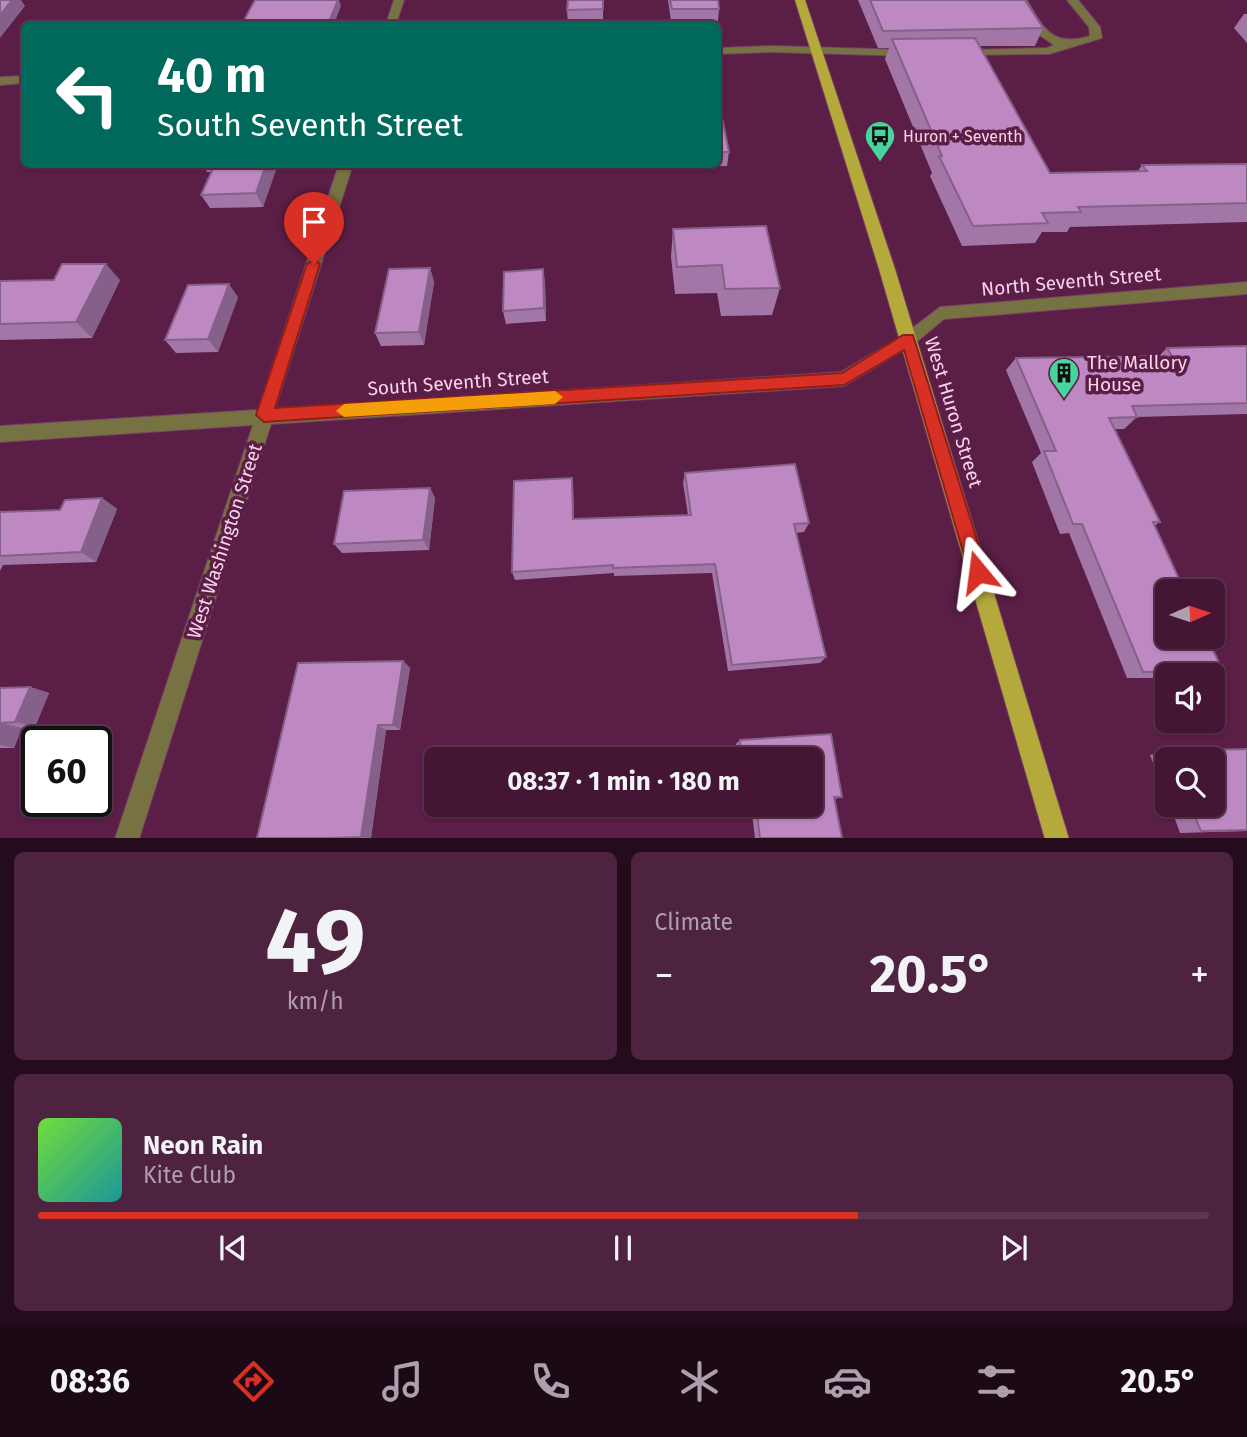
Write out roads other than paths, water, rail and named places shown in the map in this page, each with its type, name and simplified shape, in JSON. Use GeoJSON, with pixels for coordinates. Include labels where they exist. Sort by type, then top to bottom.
{"type":"FeatureCollection","features":[{"type":"Feature","properties":{"kind":"main road","name":"West Huron Street"},"geometry":{"type":"LineString","coordinates":[[800,0],[908,340],[1057,838]]}},
{"type":"Feature","properties":{"kind":"street"},"geometry":{"type":"LineString","coordinates":[[392,21],[399,0]]}},
{"type":"Feature","properties":{"kind":"street"},"geometry":{"type":"LineString","coordinates":[[1023,0],[1048,41],[1072,42],[1096,38],[1094,27],[1072,0]]}},
{"type":"Feature","properties":{"kind":"street"},"geometry":{"type":"LineString","coordinates":[[947,53],[1049,51],[1072,42]]}},
{"type":"Feature","properties":{"kind":"street"},"geometry":{"type":"LineString","coordinates":[[721,51],[772,49],[920,53]]}},
{"type":"Feature","properties":{"kind":"street"},"geometry":{"type":"LineString","coordinates":[[0,81],[21,80]]}},
{"type":"Feature","properties":{"kind":"street","name":"West Washington Street"},"geometry":{"type":"LineString","coordinates":[[127,838],[345,168]]}},
{"type":"Feature","properties":{"kind":"street","name":"North Seventh Street"},"geometry":{"type":"LineString","coordinates":[[908,340],[940,313],[1247,288]]}},
{"type":"Feature","properties":{"kind":"street","name":"South Seventh Street"},"geometry":{"type":"LineString","coordinates":[[0,434],[844,379],[908,340]]}},
{"type":"Feature","properties":{"kind":"place","name":"Huron + Seventh"},"geometry":{"type":"Point","coordinates":[880,163]}},
{"type":"Feature","properties":{"kind":"place","name":"The Mallory House"},"geometry":{"type":"Point","coordinates":[1064,400]}}]}
